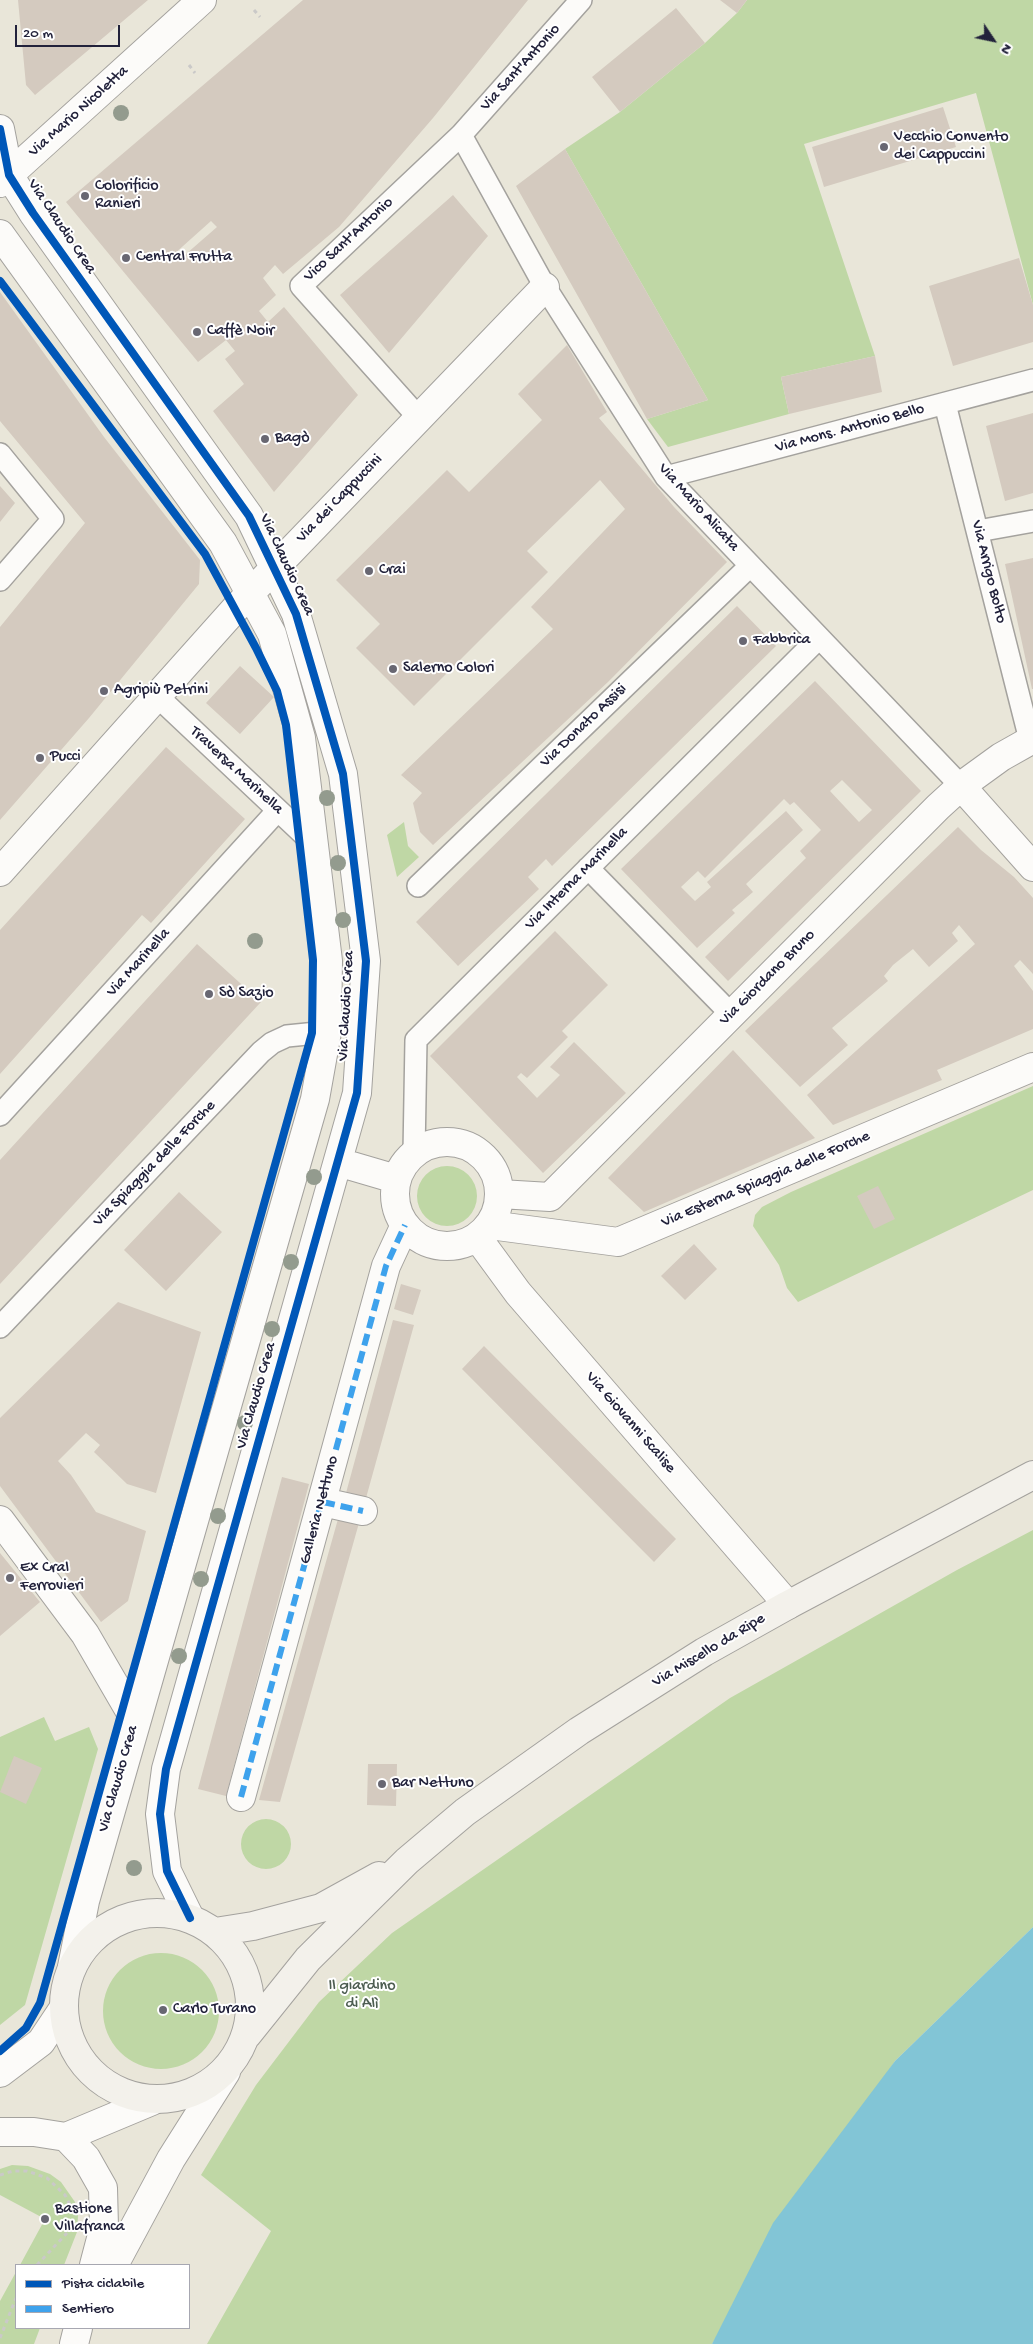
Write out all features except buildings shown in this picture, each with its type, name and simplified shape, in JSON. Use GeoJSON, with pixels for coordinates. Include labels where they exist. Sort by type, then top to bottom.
{"type":"FeatureCollection","features":[{"type":"Feature","properties":{"kind":"main road","name":"Via Miscello da Ripe"},"geometry":{"type":"LineString","coordinates":[[407,1861],[465,1812],[579,1731],[704,1652],[788,1605],[1033,1475]]}},
{"type":"Feature","properties":{"kind":"main road"},"geometry":{"type":"LineString","coordinates":[[215,1932],[253,1926],[321,1908],[407,1861]]}},
{"type":"Feature","properties":{"kind":"main road"},"geometry":{"type":"LineString","coordinates":[[247,2035],[252,2003],[242,1965],[215,1932],[190,1918],[160,1912],[122,1919],[88,1943],[72,1968],[63,2009],[71,2045],[93,2075],[120,2093],[152,2101],[196,2092],[226,2072],[247,2035],[308,1959],[407,1861]]}},
{"type":"Feature","properties":{"kind":"street","name":"Via Mario Nicoletta"},"geometry":{"type":"LineString","coordinates":[[4,179],[202,0]]}},
{"type":"Feature","properties":{"kind":"street","name":"Via Claudio Crea"},"geometry":{"type":"LineString","coordinates":[[0,129],[4,179],[33,213],[249,516],[296,614],[343,774],[366,962],[357,1093],[166,1769],[160,1814],[167,1871],[190,1918]]}},
{"type":"Feature","properties":{"kind":"street","name":"Via Claudio Crea"},"geometry":{"type":"LineString","coordinates":[[0,234],[223,543],[272,634],[302,738],[328,961],[327,1032],[315,1100],[285,1210],[135,1720],[84,1901],[72,1968]]}},
{"type":"Feature","properties":{"kind":"street","name":"Via dei Cappuccini"},"geometry":{"type":"LineString","coordinates":[[0,872],[275,567],[545,287]]}},
{"type":"Feature","properties":{"kind":"street","name":"Via Giordano Bruno"},"geometry":{"type":"LineString","coordinates":[[500,1194],[550,1197],[938,807],[961,786],[1000,757],[1032,739]]}},
{"type":"Feature","properties":{"kind":"street"},"geometry":{"type":"LineString","coordinates":[[961,786],[1033,867]]}},
{"type":"Feature","properties":{"kind":"street","name":"Via Esterna Spiaggia delle Forche"},"geometry":{"type":"LineString","coordinates":[[483,1231],[618,1242],[1033,1068]]}},
{"type":"Feature","properties":{"kind":"street"},"geometry":{"type":"LineString","coordinates":[[449,1141],[462,1144],[478,1152],[488,1161],[497,1177],[500,1194],[498,1209],[483,1231],[461,1245],[435,1246],[418,1238],[405,1225],[395,1204],[396,1180],[405,1162],[414,1153],[431,1144],[449,1141]]}},
{"type":"Feature","properties":{"kind":"street"},"geometry":{"type":"LineString","coordinates":[[338,1162],[396,1180]]}},
{"type":"Feature","properties":{"kind":"street","name":"Galleria Nettuno"},"geometry":{"type":"LineString","coordinates":[[240,1797],[323,1502],[386,1266],[405,1225]]}},
{"type":"Feature","properties":{"kind":"street","name":"Via Giovanni Scalise"},"geometry":{"type":"LineString","coordinates":[[483,1231],[518,1293],[788,1605]]}},
{"type":"Feature","properties":{"kind":"street"},"geometry":{"type":"LineString","coordinates":[[323,1502],[363,1511]]}},
{"type":"Feature","properties":{"kind":"street"},"geometry":{"type":"LineString","coordinates":[[0,1520],[85,1634],[135,1720]]}},
{"type":"Feature","properties":{"kind":"street"},"geometry":{"type":"LineString","coordinates":[[2,2071],[41,2042],[63,2009]]}},
{"type":"Feature","properties":{"kind":"street"},"geometry":{"type":"LineString","coordinates":[[115,2264],[172,2159],[226,2072]]}},
{"type":"Feature","properties":{"kind":"street"},"geometry":{"type":"LineString","coordinates":[[0,2132],[34,2132],[66,2136],[152,2101]]}},
{"type":"Feature","properties":{"kind":"street"},"geometry":{"type":"LineString","coordinates":[[66,2136],[86,2158],[103,2188],[104,2227],[94,2264]]}},
{"type":"Feature","properties":{"kind":"lane","name":"Via Sant'Antonio"},"geometry":{"type":"LineString","coordinates":[[461,135],[581,0]]}},
{"type":"Feature","properties":{"kind":"lane","name":"Via Mario Alicata"},"geometry":{"type":"LineString","coordinates":[[461,135],[545,287],[666,477],[961,786]]}},
{"type":"Feature","properties":{"kind":"lane","name":"Vico Sant'Antonio"},"geometry":{"type":"LineString","coordinates":[[419,418],[301,286],[461,135]]}},
{"type":"Feature","properties":{"kind":"lane","name":"Via Mons. Antonio Bello"},"geometry":{"type":"LineString","coordinates":[[666,477],[1033,380]]}},
{"type":"Feature","properties":{"kind":"lane","name":"Via Arrigo Bolto"},"geometry":{"type":"LineString","coordinates":[[946,404],[1032,739]]}},
{"type":"Feature","properties":{"kind":"lane"},"geometry":{"type":"LineString","coordinates":[[0,454],[54,519],[0,580]]}},
{"type":"Feature","properties":{"kind":"lane"},"geometry":{"type":"LineString","coordinates":[[978,531],[1033,521]]}},
{"type":"Feature","properties":{"kind":"lane","name":"Via Donato Assisi"},"geometry":{"type":"LineString","coordinates":[[418,886],[750,566]]}},
{"type":"Feature","properties":{"kind":"lane","name":"Via Interna Marinella"},"geometry":{"type":"LineString","coordinates":[[414,1153],[416,1040],[819,638]]}},
{"type":"Feature","properties":{"kind":"lane","name":"Traversa Marinella"},"geometry":{"type":"LineString","coordinates":[[157,696],[315,845]]}},
{"type":"Feature","properties":{"kind":"lane","name":"Via Marinella"},"geometry":{"type":"LineString","coordinates":[[0,1115],[278,810]]}},
{"type":"Feature","properties":{"kind":"lane"},"geometry":{"type":"LineString","coordinates":[[588,868],[731,1014]]}},
{"type":"Feature","properties":{"kind":"lane","name":"Via Spiaggia delle Forche"},"geometry":{"type":"LineString","coordinates":[[0,1327],[261,1052],[272,1043],[287,1036],[327,1032]]}},
{"type":"Feature","properties":{"kind":"path"},"geometry":{"type":"LineString","coordinates":[[254,10],[260,17]]}},
{"type":"Feature","properties":{"kind":"path"},"geometry":{"type":"LineString","coordinates":[[189,65],[195,74]]}},
{"type":"Feature","properties":{"kind":"path"},"geometry":{"type":"LineString","coordinates":[[0,2175],[13,2171],[27,2171],[47,2178],[64,2194],[71,2210]]}},
{"type":"Feature","properties":{"kind":"path"},"geometry":{"type":"LineString","coordinates":[[38,2264],[66,2236],[70,2228]]}},
{"type":"Feature","properties":{"kind":"path"},"geometry":{"type":"LineString","coordinates":[[0,2338],[15,2300]]}},
{"type":"Feature","properties":{"kind":"green space"},"geometry":{"type":"Polygon","coordinates":[[[747,0],[1033,0],[1033,305],[976,93],[804,144],[875,356],[781,377],[789,414],[668,447],[647,419],[708,400],[565,149],[620,112],[705,43],[737,13],[747,0]]]}},
{"type":"Feature","properties":{"kind":"green space"},"geometry":{"type":"Polygon","coordinates":[[[404,822],[408,846],[419,857],[397,877],[387,835],[404,822]]]}},
{"type":"Feature","properties":{"kind":"green space"},"geometry":{"type":"Polygon","coordinates":[[[1033,1086],[1033,1190],[798,1302],[787,1288],[779,1265],[753,1226],[755,1215],[762,1207],[791,1192],[1033,1086]]]}},
{"type":"Feature","properties":{"kind":"green space"},"geometry":{"type":"Polygon","coordinates":[[[447,1166],[464,1171],[472,1179],[477,1196],[472,1213],[464,1221],[447,1226],[430,1221],[422,1213],[417,1196],[422,1179],[430,1171],[447,1166]]]}},
{"type":"Feature","properties":{"kind":"green space","name":"Il giardino di Alì"},"geometry":{"type":"Polygon","coordinates":[[[1033,1530],[1033,1927],[895,2061],[712,2344],[207,2344],[271,2231],[201,2175],[256,2085],[319,2002],[392,1933],[730,1698],[957,1570],[1033,1530]]]}},
{"type":"Feature","properties":{"kind":"green space"},"geometry":{"type":"Polygon","coordinates":[[[44,1717],[55,1741],[89,1727],[98,1749],[25,2005],[0,2025],[0,1737],[44,1717]]]}},
{"type":"Feature","properties":{"kind":"green space"},"geometry":{"type":"Polygon","coordinates":[[[261,1819],[271,1819],[284,1826],[291,1839],[291,1849],[284,1862],[271,1869],[261,1869],[252,1865],[245,1858],[241,1849],[241,1839],[245,1830],[252,1823],[261,1819]]]}},
{"type":"Feature","properties":{"kind":"green space"},"geometry":{"type":"Polygon","coordinates":[[[161,1953],[183,1958],[202,1970],[214,1989],[219,2011],[214,2033],[202,2052],[183,2064],[161,2069],[139,2064],[120,2052],[108,2033],[103,2011],[108,1989],[120,1970],[139,1958],[161,1953]]]}},
{"type":"Feature","properties":{"kind":"green space"},"geometry":{"type":"Polygon","coordinates":[[[12,2165],[28,2166],[50,2174],[61,2182],[75,2202],[78,2216],[77,2232],[64,2264],[21,2264],[45,2219],[0,2195],[0,2169],[12,2165]]]}},
{"type":"Feature","properties":{"kind":"green space"},"geometry":{"type":"Polygon","coordinates":[[[15,2274],[15,2329],[40,2329],[34,2344],[0,2344],[0,2301],[15,2274]]]}},
{"type":"Feature","properties":{"kind":"water"},"geometry":{"type":"Polygon","coordinates":[[[1033,1927],[1033,2344],[712,2344],[773,2223],[895,2061],[1033,1927]]]}},
{"type":"Feature","properties":{"kind":"marked path"},"geometry":{"type":"LineString","coordinates":[[241,1797],[386,1266],[405,1225]]}},
{"type":"Feature","properties":{"kind":"marked path"},"geometry":{"type":"LineString","coordinates":[[323,1502],[363,1511]]}},
{"type":"Feature","properties":{"kind":"cycle path"},"geometry":{"type":"LineString","coordinates":[[0,129],[9,175],[33,213],[249,516],[296,614],[343,774],[366,961],[357,1093],[166,1769],[160,1814],[167,1871],[190,1918]]}},
{"type":"Feature","properties":{"kind":"cycle path"},"geometry":{"type":"LineString","coordinates":[[0,281],[205,554],[277,691],[286,725],[313,960],[312,1033],[40,2003],[26,2028],[0,2051]]}},
{"type":"Feature","properties":{"kind":"place","name":"Vecchio Convento dei Cappuccini"},"geometry":{"type":"Point","coordinates":[884,147]}},
{"type":"Feature","properties":{"kind":"place","name":"Colorificio Ranieri"},"geometry":{"type":"Point","coordinates":[85,196]}},
{"type":"Feature","properties":{"kind":"place","name":"Central Frutta"},"geometry":{"type":"Point","coordinates":[126,258]}},
{"type":"Feature","properties":{"kind":"place","name":"Caffè Noir"},"geometry":{"type":"Point","coordinates":[197,332]}},
{"type":"Feature","properties":{"kind":"place","name":"Bagò"},"geometry":{"type":"Point","coordinates":[265,439]}},
{"type":"Feature","properties":{"kind":"place","name":"Crai"},"geometry":{"type":"Point","coordinates":[369,571]}},
{"type":"Feature","properties":{"kind":"place","name":"Fabbrica"},"geometry":{"type":"Point","coordinates":[743,641]}},
{"type":"Feature","properties":{"kind":"place","name":"Salerno Colori"},"geometry":{"type":"Point","coordinates":[393,669]}},
{"type":"Feature","properties":{"kind":"place","name":"Agripiù Petrini"},"geometry":{"type":"Point","coordinates":[104,691]}},
{"type":"Feature","properties":{"kind":"place","name":"Pucci"},"geometry":{"type":"Point","coordinates":[40,758]}},
{"type":"Feature","properties":{"kind":"place","name":"Sò Sazio"},"geometry":{"type":"Point","coordinates":[209,994]}},
{"type":"Feature","properties":{"kind":"place","name":"Ex Cral Ferrovieri"},"geometry":{"type":"Point","coordinates":[10,1578]}},
{"type":"Feature","properties":{"kind":"place","name":"Bar Nettuno"},"geometry":{"type":"Point","coordinates":[382,1784]}},
{"type":"Feature","properties":{"kind":"place","name":"Carlo Turano"},"geometry":{"type":"Point","coordinates":[163,2010]}},
{"type":"Feature","properties":{"kind":"place","name":"Bastione Villafranca"},"geometry":{"type":"Point","coordinates":[45,2219]}}]}
